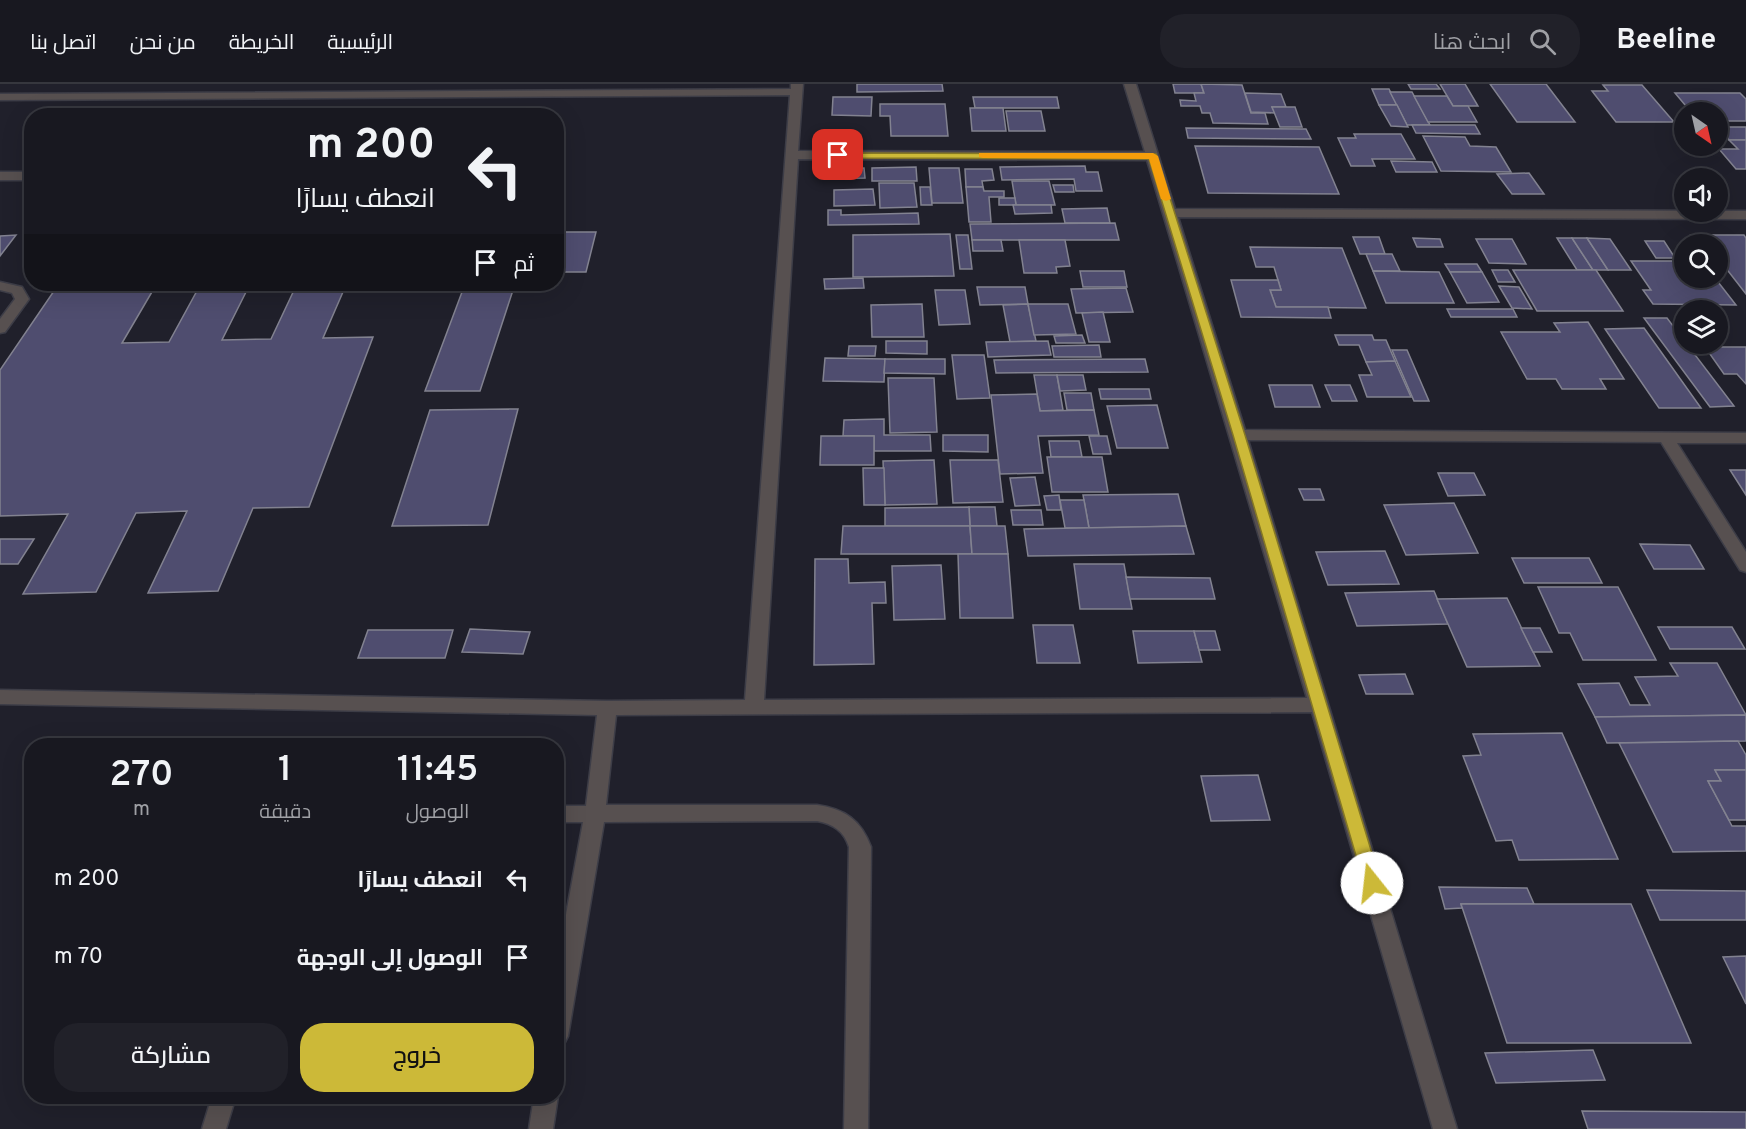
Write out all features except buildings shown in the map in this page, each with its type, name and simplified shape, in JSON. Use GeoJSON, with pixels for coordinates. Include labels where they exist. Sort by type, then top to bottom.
{"type":"FeatureCollection","features":[{"type":"Feature","properties":{"kind":"street"},"geometry":{"type":"LineString","coordinates":[[1130,84],[1239,435],[1445,1129]]}},
{"type":"Feature","properties":{"kind":"street"},"geometry":{"type":"LineString","coordinates":[[0,96],[797,88],[754,707]]}},
{"type":"Feature","properties":{"kind":"street"},"geometry":{"type":"LineString","coordinates":[[793,154],[1153,156]]}},
{"type":"Feature","properties":{"kind":"street"},"geometry":{"type":"LineString","coordinates":[[0,177],[24,176]]}},
{"type":"Feature","properties":{"kind":"street"},"geometry":{"type":"LineString","coordinates":[[1170,213],[1746,215]]}},
{"type":"Feature","properties":{"kind":"street"},"geometry":{"type":"LineString","coordinates":[[0,286],[17,290],[22,299],[0,329]]}},
{"type":"Feature","properties":{"kind":"street"},"geometry":{"type":"LineString","coordinates":[[1239,435],[1746,438]]}},
{"type":"Feature","properties":{"kind":"street"},"geometry":{"type":"LineString","coordinates":[[1666,437],[1746,566]]}},
{"type":"Feature","properties":{"kind":"street"},"geometry":{"type":"LineString","coordinates":[[0,697],[607,708],[1320,705]]}},
{"type":"Feature","properties":{"kind":"street"},"geometry":{"type":"LineString","coordinates":[[564,990],[595,814],[607,708]]}},
{"type":"Feature","properties":{"kind":"street"},"geometry":{"type":"LineString","coordinates":[[564,814],[817,813],[833,815],[847,823],[856,834],[860,847],[856,1129]]}},
{"type":"Feature","properties":{"kind":"street"},"geometry":{"type":"LineString","coordinates":[[214,1129],[222,1104]]}},
{"type":"Feature","properties":{"kind":"street"},"geometry":{"type":"LineString","coordinates":[[541,1129],[545,1104]]}},
{"type":"Feature","properties":{"kind":"slow traffic"},"geometry":{"type":"LineString","coordinates":[[983,155],[1153,156],[1166,199]]}},
{"type":"Feature","properties":{"kind":"route"},"geometry":{"type":"LineString","coordinates":[[838,155],[1153,156],[1239,435],[1372,883]]}}]}
